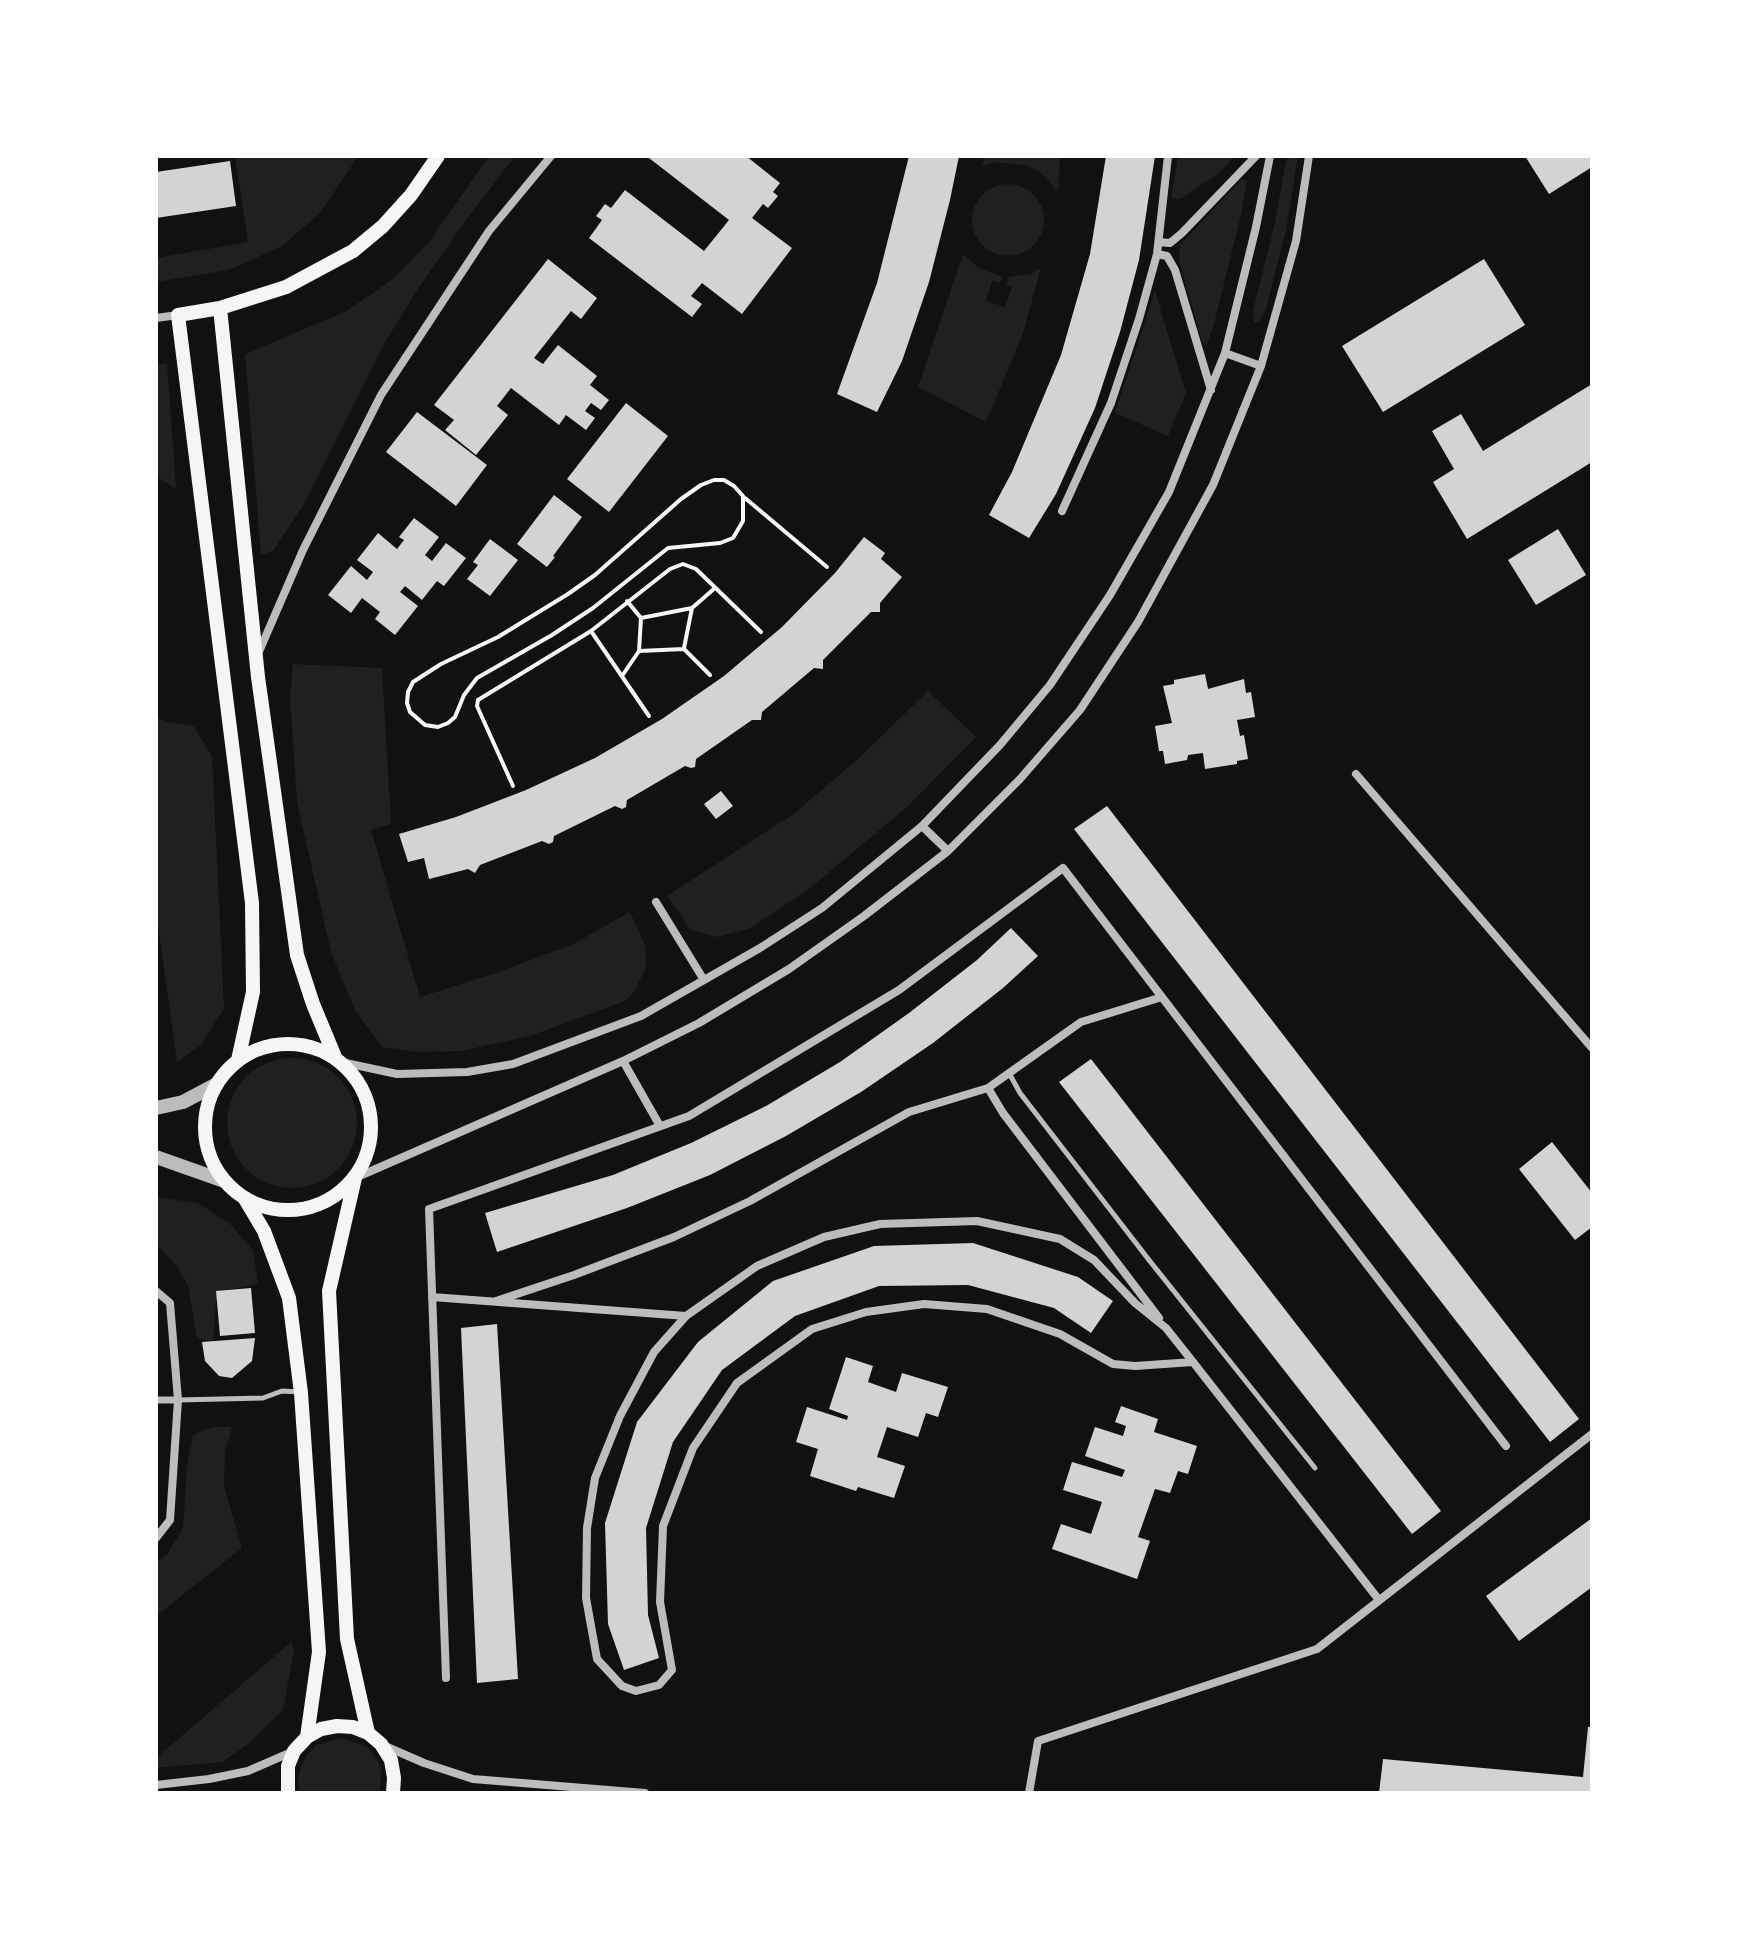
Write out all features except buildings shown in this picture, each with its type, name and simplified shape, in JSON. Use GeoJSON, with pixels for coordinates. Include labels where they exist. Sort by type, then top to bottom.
{"type":"FeatureCollection","features":[{"type":"Feature","properties":{"kind":"main road"},"geometry":{"type":"LineString","coordinates":[[238,1060],[253,992],[252,903],[178,315],[220,308],[286,287],[353,251],[383,226],[411,195],[438,156]]}},
{"type":"Feature","properties":{"kind":"main road"},"geometry":{"type":"LineString","coordinates":[[220,308],[256,658],[297,955],[313,1004],[338,1060],[362,1087],[372,1117],[369,1149],[355,1178],[329,1291],[347,1639],[368,1733]]}},
{"type":"Feature","properties":{"kind":"main road"},"geometry":{"type":"LineString","coordinates":[[307,1737],[319,1652],[301,1393],[289,1298],[264,1231],[245,1199],[224,1181],[208,1151],[205,1124],[210,1097],[217,1084],[238,1060],[250,1053],[281,1043],[313,1047],[338,1060]]}},
{"type":"Feature","properties":{"kind":"main road"},"geometry":{"type":"LineString","coordinates":[[245,1199],[286,1211],[320,1204],[343,1190],[355,1178]]}},
{"type":"Feature","properties":{"kind":"main road"},"geometry":{"type":"LineString","coordinates":[[288,1793],[288,1766],[294,1751],[307,1737],[321,1729],[337,1726],[353,1727],[368,1733],[381,1744],[391,1760],[393,1793]]}},
{"type":"Feature","properties":{"kind":"street"},"geometry":{"type":"LineString","coordinates":[[256,658],[303,550],[381,395],[489,231],[551,156]]}},
{"type":"Feature","properties":{"kind":"street"},"geometry":{"type":"LineString","coordinates":[[1062,511],[1111,403],[1139,319],[1157,254],[1168,156]]}},
{"type":"Feature","properties":{"kind":"street"},"geometry":{"type":"LineString","coordinates":[[1159,242],[1170,243],[1189,228],[1256,156]]}},
{"type":"Feature","properties":{"kind":"street"},"geometry":{"type":"LineString","coordinates":[[338,1060],[397,1074],[467,1072],[513,1064],[641,1016],[760,948],[822,908],[922,826],[1000,745],[1050,685],[1110,595],[1169,492],[1225,353],[1270,156]]}},
{"type":"Feature","properties":{"kind":"street"},"geometry":{"type":"LineString","coordinates":[[355,1178],[623,1061],[699,1023],[789,969],[948,851],[1020,779],[1080,710],[1138,622],[1213,485],[1261,366],[1296,241],[1309,156]]}},
{"type":"Feature","properties":{"kind":"street"},"geometry":{"type":"LineString","coordinates":[[1157,254],[1167,256],[1175,270],[1211,391]]}},
{"type":"Feature","properties":{"kind":"street"},"geometry":{"type":"LineString","coordinates":[[156,318],[178,315]]}},
{"type":"Feature","properties":{"kind":"street"},"geometry":{"type":"LineString","coordinates":[[1225,353],[1261,366]]}},
{"type":"Feature","properties":{"kind":"street"},"geometry":{"type":"LineString","coordinates":[[1356,774],[1592,1048]]}},
{"type":"Feature","properties":{"kind":"street"},"geometry":{"type":"LineString","coordinates":[[922,826],[948,851]]}},
{"type":"Feature","properties":{"kind":"street"},"geometry":{"type":"LineString","coordinates":[[446,1678],[429,1209],[689,1116],[899,990],[1063,868],[1506,1446]]}},
{"type":"Feature","properties":{"kind":"street"},"geometry":{"type":"LineString","coordinates":[[656,902],[704,980]]}},
{"type":"Feature","properties":{"kind":"street"},"geometry":{"type":"LineString","coordinates":[[496,1301],[674,1237],[750,1201],[909,1112],[988,1088],[1081,1022],[1162,997]]}},
{"type":"Feature","properties":{"kind":"street"},"geometry":{"type":"LineString","coordinates":[[623,1061],[660,1126]]}},
{"type":"Feature","properties":{"kind":"street"},"geometry":{"type":"LineString","coordinates":[[156,1108],[183,1102],[217,1084]]}},
{"type":"Feature","properties":{"kind":"street"},"geometry":{"type":"LineString","coordinates":[[988,1088],[1012,1125],[1166,1328],[1379,1600]]}},
{"type":"Feature","properties":{"kind":"street"},"geometry":{"type":"LineString","coordinates":[[156,1157],[224,1181]]}},
{"type":"Feature","properties":{"kind":"street"},"geometry":{"type":"LineString","coordinates":[[1166,1328],[1135,1303],[1094,1260],[1060,1239],[977,1221],[880,1224],[824,1237],[757,1266],[686,1316],[654,1352],[620,1416],[595,1478],[587,1528],[586,1598],[597,1659],[622,1686],[636,1691],[659,1685],[672,1670],[660,1602],[663,1526],[693,1448],[737,1383],[812,1329],[866,1312],[924,1304],[987,1309],[1060,1334],[1113,1364],[1135,1366],[1193,1362]]}},
{"type":"Feature","properties":{"kind":"street"},"geometry":{"type":"LineString","coordinates":[[156,1291],[170,1303],[178,1400],[170,1520],[156,1538]]}},
{"type":"Feature","properties":{"kind":"street"},"geometry":{"type":"LineString","coordinates":[[432,1297],[686,1316]]}},
{"type":"Feature","properties":{"kind":"street"},"geometry":{"type":"LineString","coordinates":[[156,1400],[178,1400]]}},
{"type":"Feature","properties":{"kind":"street"},"geometry":{"type":"LineString","coordinates":[[1029,1793],[1038,1741],[1317,1649],[1592,1434]]}},
{"type":"Feature","properties":{"kind":"street"},"geometry":{"type":"LineString","coordinates":[[381,1744],[424,1763],[473,1779],[645,1793]]}},
{"type":"Feature","properties":{"kind":"street"},"geometry":{"type":"LineString","coordinates":[[156,1785],[248,1771],[294,1751]]}},
{"type":"Feature","properties":{"kind":"lane"},"geometry":{"type":"LineString","coordinates":[[1009,1073],[1020,1093],[1149,1260],[1315,1468]]}},
{"type":"Feature","properties":{"kind":"lane"},"geometry":{"type":"LineString","coordinates":[[178,1400],[263,1398],[282,1391],[301,1393]]}},
{"type":"Feature","properties":{"kind":"path"},"geometry":{"type":"LineString","coordinates":[[743,496],[743,521],[733,538],[720,543],[668,548],[593,608],[477,678],[464,695],[455,717],[448,723],[438,727],[425,725],[410,712],[408,692],[413,682],[441,664],[498,637],[568,594],[595,575],[701,485],[714,480],[724,480],[734,486],[827,567]]}},
{"type":"Feature","properties":{"kind":"path"},"geometry":{"type":"LineString","coordinates":[[513,786],[477,706],[478,700],[591,631],[670,569],[683,564],[696,569],[761,632]]}},
{"type":"Feature","properties":{"kind":"path"},"geometry":{"type":"LineString","coordinates":[[641,618],[692,608],[715,588]]}},
{"type":"Feature","properties":{"kind":"path"},"geometry":{"type":"LineString","coordinates":[[622,676],[639,651],[641,618],[627,601]]}},
{"type":"Feature","properties":{"kind":"path"},"geometry":{"type":"LineString","coordinates":[[684,649],[692,608]]}},
{"type":"Feature","properties":{"kind":"path"},"geometry":{"type":"LineString","coordinates":[[591,631],[649,716]]}},
{"type":"Feature","properties":{"kind":"path"},"geometry":{"type":"LineString","coordinates":[[639,651],[684,649],[710,675]]}},
{"type":"Feature","properties":{"kind":"shaded area"},"geometry":{"type":"Polygon","coordinates":[[[235,156],[358,156],[321,212],[282,246],[229,270],[156,282],[156,258],[248,242],[235,156]]]}},
{"type":"Feature","properties":{"kind":"shaded area"},"geometry":{"type":"Polygon","coordinates":[[[489,156],[515,156],[417,290],[384,344],[304,504],[273,551],[261,555],[245,354],[345,312],[393,279],[429,242],[489,156]]]}},
{"type":"Feature","properties":{"kind":"shaded area"},"geometry":{"type":"Polygon","coordinates":[[[984,156],[1060,156],[1058,191],[1039,171],[1025,165],[994,162],[982,166],[984,156]]]}},
{"type":"Feature","properties":{"kind":"shaded area"},"geometry":{"type":"Polygon","coordinates":[[[1178,156],[1235,156],[1219,173],[1180,199],[1171,198],[1178,156]]]}},
{"type":"Feature","properties":{"kind":"shaded area"},"geometry":{"type":"Polygon","coordinates":[[[1287,156],[1298,156],[1286,230],[1265,312],[1258,323],[1254,322],[1253,311],[1274,227],[1287,156]]]}},
{"type":"Feature","properties":{"kind":"shaded area"},"geometry":{"type":"Polygon","coordinates":[[[1242,179],[1247,180],[1241,215],[1214,324],[1207,344],[1203,344],[1179,261],[1180,245],[1242,179]]]}},
{"type":"Feature","properties":{"kind":"shaded area"},"geometry":{"type":"Polygon","coordinates":[[[1015,184],[1034,194],[1042,206],[1042,234],[1034,246],[1022,254],[1001,256],[982,246],[974,234],[972,213],[982,194],[994,186],[1015,184]]]}},
{"type":"Feature","properties":{"kind":"shaded area"},"geometry":{"type":"Polygon","coordinates":[[[963,254],[979,268],[1002,277],[1000,283],[992,281],[986,301],[1005,307],[1012,287],[1006,285],[1009,277],[1030,274],[1041,268],[1022,336],[986,422],[918,387],[963,254]]]}},
{"type":"Feature","properties":{"kind":"shaded area"},"geometry":{"type":"Polygon","coordinates":[[[1155,291],[1186,393],[1168,436],[1115,413],[1155,291]]]}},
{"type":"Feature","properties":{"kind":"shaded area"},"geometry":{"type":"Polygon","coordinates":[[[167,363],[176,489],[156,476],[156,365],[167,363]]]}},
{"type":"Feature","properties":{"kind":"shaded area"},"geometry":{"type":"Polygon","coordinates":[[[293,664],[382,668],[391,824],[371,830],[420,997],[573,944],[630,912],[645,945],[646,967],[635,991],[625,1001],[530,1036],[461,1051],[417,1052],[382,1047],[355,1010],[331,952],[297,802],[290,698],[293,664]]]}},
{"type":"Feature","properties":{"kind":"shaded area"},"geometry":{"type":"Polygon","coordinates":[[[928,691],[976,737],[907,807],[809,889],[749,929],[716,937],[691,930],[667,896],[795,813],[858,759],[928,691]]]}},
{"type":"Feature","properties":{"kind":"shaded area"},"geometry":{"type":"Polygon","coordinates":[[[156,717],[193,726],[212,756],[224,1008],[201,1045],[177,1062],[156,911],[156,717]]]}},
{"type":"Feature","properties":{"kind":"shaded area"},"geometry":{"type":"Polygon","coordinates":[[[292,1058],[317,1063],[338,1077],[352,1098],[357,1123],[352,1148],[338,1169],[317,1183],[292,1188],[267,1183],[246,1169],[232,1148],[227,1123],[232,1098],[246,1077],[267,1063],[292,1058]]]}},
{"type":"Feature","properties":{"kind":"shaded area"},"geometry":{"type":"Polygon","coordinates":[[[156,1197],[198,1203],[230,1224],[253,1250],[258,1284],[217,1292],[213,1341],[197,1339],[188,1285],[177,1266],[156,1244],[156,1197]]]}},
{"type":"Feature","properties":{"kind":"shaded area"},"geometry":{"type":"Polygon","coordinates":[[[213,1427],[232,1427],[225,1451],[224,1487],[242,1548],[156,1616],[156,1562],[166,1556],[183,1528],[187,1466],[193,1435],[213,1427]]]}},
{"type":"Feature","properties":{"kind":"shaded area"},"geometry":{"type":"Polygon","coordinates":[[[291,1642],[294,1650],[283,1710],[248,1744],[222,1762],[156,1768],[156,1758],[291,1642]]]}},
{"type":"Feature","properties":{"kind":"shaded area"},"geometry":{"type":"Polygon","coordinates":[[[341,1738],[366,1746],[375,1756],[381,1768],[380,1793],[300,1793],[298,1779],[307,1755],[316,1745],[341,1738]]]}}]}
